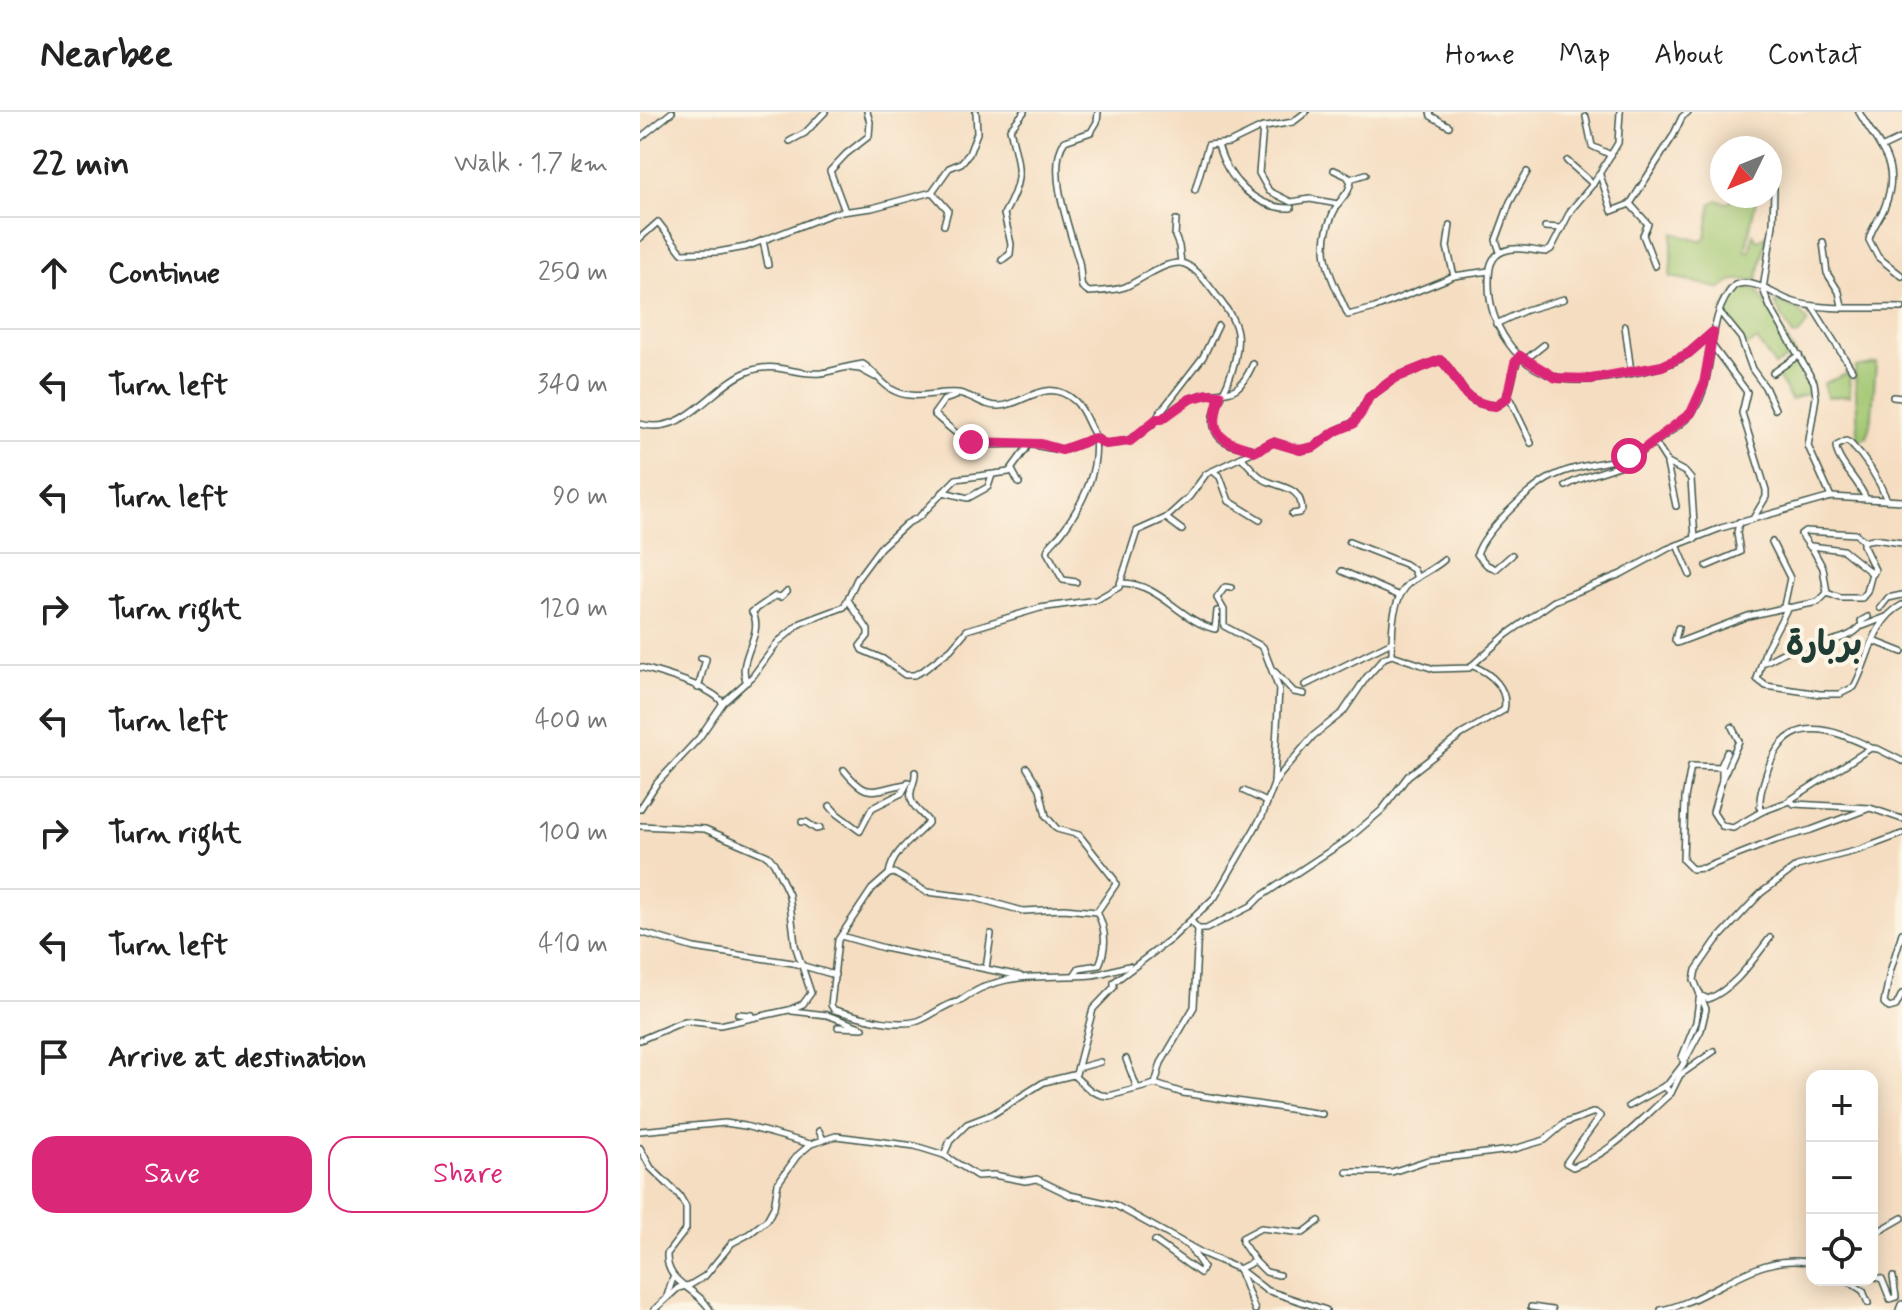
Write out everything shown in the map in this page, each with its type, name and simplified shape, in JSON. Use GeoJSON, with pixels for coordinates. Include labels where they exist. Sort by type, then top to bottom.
{"type":"FeatureCollection","features":[{"type":"Feature","properties":{"kind":"street"},"geometry":{"type":"LineString","coordinates":[[640,138],[672,112]]}},
{"type":"Feature","properties":{"kind":"street"},"geometry":{"type":"LineString","coordinates":[[790,141],[805,133],[825,112]]}},
{"type":"Feature","properties":{"kind":"street"},"geometry":{"type":"LineString","coordinates":[[845,211],[830,171],[869,136],[867,112]]}},
{"type":"Feature","properties":{"kind":"street"},"geometry":{"type":"LineString","coordinates":[[640,238],[658,222],[679,251],[685,254],[727,251],[845,211],[872,208],[932,192],[949,168],[961,163],[969,154],[977,133],[976,112]]}},
{"type":"Feature","properties":{"kind":"street"},"geometry":{"type":"LineString","coordinates":[[1002,260],[1010,254],[1011,244],[1004,214],[1016,191],[1020,173],[1010,129],[1024,112]]}},
{"type":"Feature","properties":{"kind":"street"},"geometry":{"type":"LineString","coordinates":[[1098,112],[1091,132],[1065,141],[1061,148],[1060,199],[1079,263],[1082,287],[1089,292],[1119,289],[1152,272],[1181,263]]}},
{"type":"Feature","properties":{"kind":"street"},"geometry":{"type":"LineString","coordinates":[[1195,190],[1208,145],[1229,143],[1263,127],[1293,122],[1306,112]]}},
{"type":"Feature","properties":{"kind":"street"},"geometry":{"type":"LineString","coordinates":[[1430,112],[1431,116],[1449,126]]}},
{"type":"Feature","properties":{"kind":"street"},"geometry":{"type":"LineString","coordinates":[[1621,112],[1618,143],[1593,184],[1571,210],[1549,251],[1513,249],[1500,252],[1493,259],[1489,271],[1489,301],[1496,324],[1523,358],[1561,379],[1591,379],[1662,366],[1679,359],[1713,332]]}},
{"type":"Feature","properties":{"kind":"street"},"geometry":{"type":"LineString","coordinates":[[1600,174],[1612,211],[1630,204],[1682,117],[1688,112]]}},
{"type":"Feature","properties":{"kind":"street"},"geometry":{"type":"LineString","coordinates":[[1859,112],[1883,147],[1891,167],[1887,202],[1869,240],[1878,257],[1902,276]]}},
{"type":"Feature","properties":{"kind":"street"},"geometry":{"type":"LineString","coordinates":[[1586,117],[1592,146],[1611,155]]}},
{"type":"Feature","properties":{"kind":"street"},"geometry":{"type":"LineString","coordinates":[[1263,127],[1259,173],[1269,191],[1291,202],[1310,199],[1338,204]]}},
{"type":"Feature","properties":{"kind":"street"},"geometry":{"type":"LineString","coordinates":[[1883,147],[1902,138]]}},
{"type":"Feature","properties":{"kind":"street"},"geometry":{"type":"LineString","coordinates":[[1218,145],[1232,174],[1250,193],[1272,206],[1291,208]]}},
{"type":"Feature","properties":{"kind":"street"},"geometry":{"type":"LineString","coordinates":[[1567,161],[1593,184]]}},
{"type":"Feature","properties":{"kind":"street"},"geometry":{"type":"LineString","coordinates":[[1334,170],[1350,179],[1366,174]]}},
{"type":"Feature","properties":{"kind":"street"},"geometry":{"type":"LineString","coordinates":[[1500,252],[1496,240],[1510,202],[1527,172]]}},
{"type":"Feature","properties":{"kind":"street"},"geometry":{"type":"LineString","coordinates":[[1350,179],[1350,187],[1329,224],[1325,261],[1329,277],[1348,315],[1375,308],[1454,276],[1489,271]]}},
{"type":"Feature","properties":{"kind":"street"},"geometry":{"type":"LineString","coordinates":[[932,192],[948,210],[944,225]]}},
{"type":"Feature","properties":{"kind":"street"},"geometry":{"type":"LineString","coordinates":[[1630,204],[1648,224],[1643,235],[1655,266]]}},
{"type":"Feature","properties":{"kind":"street"},"geometry":{"type":"LineString","coordinates":[[1773,208],[1763,289],[1815,388],[1815,408],[1808,439],[1810,453],[1831,497]]}},
{"type":"Feature","properties":{"kind":"street"},"geometry":{"type":"LineString","coordinates":[[1176,220],[1175,236],[1181,263],[1204,280],[1235,324],[1234,364],[1220,395],[1214,420],[1217,434],[1223,441],[1256,451]]}},
{"type":"Feature","properties":{"kind":"street"},"geometry":{"type":"LineString","coordinates":[[1450,225],[1447,247],[1454,276]]}},
{"type":"Feature","properties":{"kind":"street"},"geometry":{"type":"LineString","coordinates":[[1545,227],[1562,228]]}},
{"type":"Feature","properties":{"kind":"street"},"geometry":{"type":"LineString","coordinates":[[763,240],[768,265]]}},
{"type":"Feature","properties":{"kind":"street"},"geometry":{"type":"LineString","coordinates":[[1823,242],[1827,273],[1840,294],[1842,306]]}},
{"type":"Feature","properties":{"kind":"street"},"geometry":{"type":"LineString","coordinates":[[1566,486],[1582,476],[1633,462],[1644,449],[1682,422],[1693,409],[1704,384],[1719,311],[1729,291],[1739,283],[1811,305],[1902,308]]}},
{"type":"Feature","properties":{"kind":"street"},"geometry":{"type":"LineString","coordinates":[[1496,324],[1526,310],[1564,299]]}},
{"type":"Feature","properties":{"kind":"street"},"geometry":{"type":"LineString","coordinates":[[1811,305],[1852,370]]}},
{"type":"Feature","properties":{"kind":"street"},"geometry":{"type":"LineString","coordinates":[[1719,311],[1741,338],[1752,369],[1775,409]]}},
{"type":"Feature","properties":{"kind":"street"},"geometry":{"type":"LineString","coordinates":[[1095,438],[1105,444],[1130,441],[1157,419],[1203,357],[1218,326]]}},
{"type":"Feature","properties":{"kind":"street"},"geometry":{"type":"LineString","coordinates":[[1625,326],[1631,372]]}},
{"type":"Feature","properties":{"kind":"street"},"geometry":{"type":"LineString","coordinates":[[1711,344],[1747,392],[1742,413],[1766,490],[1766,497],[1754,518]]}},
{"type":"Feature","properties":{"kind":"street"},"geometry":{"type":"LineString","coordinates":[[848,600],[868,630],[860,649],[910,676],[918,674],[951,649],[967,630],[1040,608],[1096,600],[1121,583],[1134,536],[1145,526],[1166,518],[1189,497],[1206,474],[1240,456],[1273,442],[1300,450],[1314,447],[1336,431],[1353,424],[1369,397],[1395,378],[1440,360],[1459,389],[1474,399],[1495,406],[1504,402],[1508,395],[1515,363],[1544,345]]}},
{"type":"Feature","properties":{"kind":"street"},"geometry":{"type":"LineString","coordinates":[[1773,373],[1799,355]]}},
{"type":"Feature","properties":{"kind":"street"},"geometry":{"type":"LineString","coordinates":[[640,424],[650,426],[682,420],[738,377],[753,370],[779,366],[818,373],[863,364],[893,390],[909,395],[962,394],[1000,406],[1037,392],[1063,395],[1075,401],[1095,438],[1096,458],[1088,488],[1059,536],[1048,545],[1047,552],[1063,580],[1076,582]]}},
{"type":"Feature","properties":{"kind":"street"},"geometry":{"type":"LineString","coordinates":[[1157,419],[1162,419],[1190,399],[1208,394],[1220,395],[1242,385],[1253,364]]}},
{"type":"Feature","properties":{"kind":"street"},"geometry":{"type":"LineString","coordinates":[[962,394],[944,400],[934,414],[953,428],[954,434],[971,442],[1027,444],[1062,450],[1095,438]]}},
{"type":"Feature","properties":{"kind":"street"},"geometry":{"type":"LineString","coordinates":[[1508,395],[1531,443]]}},
{"type":"Feature","properties":{"kind":"street"},"geometry":{"type":"LineString","coordinates":[[1893,397],[1902,398]]}},
{"type":"Feature","properties":{"kind":"street"},"geometry":{"type":"LineString","coordinates":[[1654,441],[1666,460],[1676,506]]}},
{"type":"Feature","properties":{"kind":"street"},"geometry":{"type":"LineString","coordinates":[[1866,499],[1853,475],[1836,454],[1836,446],[1841,443],[1850,443],[1857,450],[1877,477],[1887,500]]}},
{"type":"Feature","properties":{"kind":"street"},"geometry":{"type":"LineString","coordinates":[[640,809],[657,783],[699,738],[723,703],[747,682],[771,650],[795,627],[842,609],[857,579],[880,548],[906,524],[919,517],[959,477],[1012,470],[1027,444]]}},
{"type":"Feature","properties":{"kind":"street"},"geometry":{"type":"LineString","coordinates":[[1512,555],[1496,569],[1487,565],[1477,554],[1489,534],[1514,505],[1545,480],[1560,472],[1629,456],[1644,449]]}},
{"type":"Feature","properties":{"kind":"street"},"geometry":{"type":"LineString","coordinates":[[1240,456],[1266,481],[1285,485],[1299,498],[1302,510],[1292,514]]}},
{"type":"Feature","properties":{"kind":"street"},"geometry":{"type":"LineString","coordinates":[[1666,460],[1691,479],[1695,539]]}},
{"type":"Feature","properties":{"kind":"street"},"geometry":{"type":"LineString","coordinates":[[1012,470],[1019,483]]}},
{"type":"Feature","properties":{"kind":"street"},"geometry":{"type":"LineString","coordinates":[[1213,471],[1220,477],[1229,501],[1260,520]]}},
{"type":"Feature","properties":{"kind":"street"},"geometry":{"type":"LineString","coordinates":[[943,492],[968,498],[988,487],[992,475]]}},
{"type":"Feature","properties":{"kind":"street"},"geometry":{"type":"LineString","coordinates":[[944,1155],[948,1144],[967,1124],[993,1114],[1044,1082],[1076,1074],[1093,1009],[1114,987],[1114,982],[1191,921],[1220,891],[1262,816],[1274,784],[1306,743],[1343,712],[1384,658],[1392,655],[1438,670],[1473,666],[1544,606],[1621,574],[1677,545],[1739,522],[1831,497],[1902,501]]}},
{"type":"Feature","properties":{"kind":"street"},"geometry":{"type":"LineString","coordinates":[[1166,518],[1182,530]]}},
{"type":"Feature","properties":{"kind":"street"},"geometry":{"type":"LineString","coordinates":[[1707,566],[1740,552],[1739,522]]}},
{"type":"Feature","properties":{"kind":"street"},"geometry":{"type":"LineString","coordinates":[[1805,531],[1856,534],[1863,541],[1876,572],[1872,573],[1867,592],[1862,598],[1840,598],[1827,593],[1823,568],[1801,534],[1805,531]]}},
{"type":"Feature","properties":{"kind":"street"},"geometry":{"type":"LineString","coordinates":[[1863,541],[1874,539],[1902,543]]}},
{"type":"Feature","properties":{"kind":"street"},"geometry":{"type":"LineString","coordinates":[[1349,542],[1405,564],[1414,570],[1417,578]]}},
{"type":"Feature","properties":{"kind":"street"},"geometry":{"type":"LineString","coordinates":[[1772,542],[1790,578],[1786,608],[1757,679],[1766,686],[1840,694],[1856,685],[1886,617]]}},
{"type":"Feature","properties":{"kind":"street"},"geometry":{"type":"LineString","coordinates":[[1677,545],[1690,575]]}},
{"type":"Feature","properties":{"kind":"street"},"geometry":{"type":"LineString","coordinates":[[1810,547],[1843,550],[1872,573]]}},
{"type":"Feature","properties":{"kind":"street"},"geometry":{"type":"LineString","coordinates":[[1392,655],[1398,595],[1444,560]]}},
{"type":"Feature","properties":{"kind":"street"},"geometry":{"type":"LineString","coordinates":[[1342,571],[1398,595]]}},
{"type":"Feature","properties":{"kind":"street"},"geometry":{"type":"LineString","coordinates":[[1121,583],[1140,587],[1168,602],[1189,619],[1215,629],[1217,611]]}},
{"type":"Feature","properties":{"kind":"street"},"geometry":{"type":"LineString","coordinates":[[1231,588],[1225,587],[1217,598],[1224,610],[1224,626],[1261,644],[1274,672],[1280,702],[1274,784]]}},
{"type":"Feature","properties":{"kind":"street"},"geometry":{"type":"LineString","coordinates":[[747,682],[743,675],[744,667],[756,621],[752,612],[787,591]]}},
{"type":"Feature","properties":{"kind":"street"},"geometry":{"type":"LineString","coordinates":[[1678,628],[1677,643],[1748,616],[1818,602],[1827,593]]}},
{"type":"Feature","properties":{"kind":"street"},"geometry":{"type":"LineString","coordinates":[[1880,608],[1888,598],[1902,595]]}},
{"type":"Feature","properties":{"kind":"street"},"geometry":{"type":"LineString","coordinates":[[1862,624],[1886,617],[1902,605]]}},
{"type":"Feature","properties":{"kind":"street"},"geometry":{"type":"LineString","coordinates":[[1761,663],[1784,652],[1858,630],[1868,617]]}},
{"type":"Feature","properties":{"kind":"street"},"geometry":{"type":"LineString","coordinates":[[1874,641],[1902,652]]}},
{"type":"Feature","properties":{"kind":"street"},"geometry":{"type":"LineString","coordinates":[[1305,685],[1392,642]]}},
{"type":"Feature","properties":{"kind":"street"},"geometry":{"type":"LineString","coordinates":[[698,688],[706,659],[701,658]]}},
{"type":"Feature","properties":{"kind":"street"},"geometry":{"type":"LineString","coordinates":[[1198,929],[1206,929],[1251,906],[1339,846],[1382,810],[1408,776],[1462,734],[1504,710],[1506,703],[1502,689],[1487,673],[1473,666]]}},
{"type":"Feature","properties":{"kind":"street"},"geometry":{"type":"LineString","coordinates":[[640,667],[698,688],[718,697],[723,703]]}},
{"type":"Feature","properties":{"kind":"street"},"geometry":{"type":"LineString","coordinates":[[1274,672],[1294,692],[1304,694]]}},
{"type":"Feature","properties":{"kind":"street"},"geometry":{"type":"LineString","coordinates":[[1732,727],[1739,741],[1722,780],[1713,812],[1722,826],[1733,828],[1761,812],[1790,801],[1871,748]]}},
{"type":"Feature","properties":{"kind":"street"},"geometry":{"type":"LineString","coordinates":[[1761,812],[1760,794],[1769,763],[1779,745],[1800,731],[1821,729],[1886,752],[1902,761]]}},
{"type":"Feature","properties":{"kind":"street"},"geometry":{"type":"LineString","coordinates":[[1722,780],[1721,766],[1727,752]]}},
{"type":"Feature","properties":{"kind":"street"},"geometry":{"type":"LineString","coordinates":[[1721,766],[1693,765],[1688,771],[1683,860],[1692,869],[1716,864],[1870,808]]}},
{"type":"Feature","properties":{"kind":"street"},"geometry":{"type":"LineString","coordinates":[[1027,768],[1040,789],[1050,822],[1057,829],[1079,835],[1114,879],[1116,884],[1097,912]]}},
{"type":"Feature","properties":{"kind":"street"},"geometry":{"type":"LineString","coordinates":[[844,770],[857,785],[873,793],[908,782]]}},
{"type":"Feature","properties":{"kind":"street"},"geometry":{"type":"LineString","coordinates":[[830,806],[860,831],[872,808],[902,793],[916,774],[910,795],[928,821],[904,845],[889,874]]}},
{"type":"Feature","properties":{"kind":"street"},"geometry":{"type":"LineString","coordinates":[[1244,791],[1267,802]]}},
{"type":"Feature","properties":{"kind":"street"},"geometry":{"type":"LineString","coordinates":[[1790,801],[1794,804],[1870,808],[1902,819]]}},
{"type":"Feature","properties":{"kind":"street"},"geometry":{"type":"LineString","coordinates":[[802,822],[820,828]]}},
{"type":"Feature","properties":{"kind":"street"},"geometry":{"type":"LineString","coordinates":[[640,826],[705,829],[768,856],[789,895],[798,961],[811,987],[811,996],[803,1004],[788,1010],[720,1025],[685,1021],[640,1040]]}},
{"type":"Feature","properties":{"kind":"street"},"geometry":{"type":"LineString","coordinates":[[1770,938],[1744,973],[1718,995],[1708,999],[1701,994],[1694,977],[1704,959],[1716,941],[1778,878],[1797,866],[1859,850],[1902,834]]}},
{"type":"Feature","properties":{"kind":"street"},"geometry":{"type":"LineString","coordinates":[[1097,912],[1023,911],[976,898],[927,892],[894,873],[889,874],[872,889],[841,936],[835,951],[831,1005],[834,1010],[906,1023],[934,1015],[950,1002],[958,1002],[998,980],[1093,975],[1134,965]]}},
{"type":"Feature","properties":{"kind":"street"},"geometry":{"type":"LineString","coordinates":[[1075,974],[1082,967],[1099,965],[1102,958],[1105,934],[1097,912]]}},
{"type":"Feature","properties":{"kind":"street"},"geometry":{"type":"LineString","coordinates":[[1155,1084],[1161,1063],[1194,1007],[1198,929],[1191,921]]}},
{"type":"Feature","properties":{"kind":"street"},"geometry":{"type":"LineString","coordinates":[[640,932],[694,948],[802,965],[835,975]]}},
{"type":"Feature","properties":{"kind":"street"},"geometry":{"type":"LineString","coordinates":[[1902,933],[1884,1003],[1889,1008],[1896,1006],[1902,994]]}},
{"type":"Feature","properties":{"kind":"street"},"geometry":{"type":"LineString","coordinates":[[986,969],[991,934]]}},
{"type":"Feature","properties":{"kind":"street"},"geometry":{"type":"LineString","coordinates":[[841,936],[1025,977]]}},
{"type":"Feature","properties":{"kind":"street"},"geometry":{"type":"LineString","coordinates":[[1629,1106],[1668,1084],[1684,1063],[1682,1057],[1696,1022],[1696,1004],[1701,994]]}},
{"type":"Feature","properties":{"kind":"street"},"geometry":{"type":"LineString","coordinates":[[788,1010],[827,1015],[863,1028],[838,1027]]}},
{"type":"Feature","properties":{"kind":"street"},"geometry":{"type":"LineString","coordinates":[[738,1014],[761,1015]]}},
{"type":"Feature","properties":{"kind":"street"},"geometry":{"type":"LineString","coordinates":[[1347,1172],[1392,1172],[1428,1160],[1511,1150],[1545,1140],[1565,1123],[1595,1112],[1600,1116],[1566,1163],[1573,1167],[1595,1159],[1671,1093],[1680,1075],[1714,1051]]}},
{"type":"Feature","properties":{"kind":"street"},"geometry":{"type":"LineString","coordinates":[[1126,1059],[1137,1088]]}},
{"type":"Feature","properties":{"kind":"street"},"geometry":{"type":"LineString","coordinates":[[1077,1069],[1100,1062]]}},
{"type":"Feature","properties":{"kind":"street"},"geometry":{"type":"LineString","coordinates":[[1159,1073],[1167,1088]]}},
{"type":"Feature","properties":{"kind":"street"},"geometry":{"type":"LineString","coordinates":[[1073,1075],[1091,1091],[1101,1095],[1109,1096],[1155,1084],[1183,1093],[1322,1114]]}},
{"type":"Feature","properties":{"kind":"street"},"geometry":{"type":"LineString","coordinates":[[1664,1086],[1671,1093]]}},
{"type":"Feature","properties":{"kind":"street"},"geometry":{"type":"LineString","coordinates":[[640,1131],[725,1123],[811,1144]]}},
{"type":"Feature","properties":{"kind":"street"},"geometry":{"type":"LineString","coordinates":[[819,1131],[823,1139]]}},
{"type":"Feature","properties":{"kind":"street"},"geometry":{"type":"LineString","coordinates":[[654,1310],[678,1288],[686,1287],[709,1273],[725,1250],[769,1218],[778,1183],[797,1156],[811,1144],[836,1136],[915,1146],[944,1155],[977,1176],[994,1175],[1025,1181],[1037,1179],[1070,1195],[1115,1205],[1239,1269],[1266,1290],[1326,1310]]}},
{"type":"Feature","properties":{"kind":"street"},"geometry":{"type":"LineString","coordinates":[[640,1148],[651,1168],[679,1195],[686,1207],[686,1229],[667,1254],[667,1265],[673,1278],[705,1302],[710,1310]]}},
{"type":"Feature","properties":{"kind":"street"},"geometry":{"type":"LineString","coordinates":[[1878,1230],[1902,1218]]}},
{"type":"Feature","properties":{"kind":"street"},"geometry":{"type":"LineString","coordinates":[[1279,1275],[1266,1272],[1241,1240],[1248,1233],[1266,1228],[1303,1233],[1319,1221]]}},
{"type":"Feature","properties":{"kind":"street"},"geometry":{"type":"LineString","coordinates":[[1155,1241],[1200,1273],[1203,1267],[1188,1245]]}},
{"type":"Feature","properties":{"kind":"street"},"geometry":{"type":"LineString","coordinates":[[1239,1269],[1255,1261]]}},
{"type":"Feature","properties":{"kind":"street"},"geometry":{"type":"LineString","coordinates":[[1661,1310],[1762,1267],[1786,1261],[1806,1263]]}},
{"type":"Feature","properties":{"kind":"street"},"geometry":{"type":"LineString","coordinates":[[1239,1269],[1255,1310]]}},
{"type":"Feature","properties":{"kind":"street"},"geometry":{"type":"LineString","coordinates":[[1878,1278],[1882,1279],[1890,1299],[1896,1297],[1893,1277]]}},
{"type":"Feature","properties":{"kind":"street"},"geometry":{"type":"LineString","coordinates":[[666,1297],[673,1278]]}},
{"type":"Feature","properties":{"kind":"street"},"geometry":{"type":"LineString","coordinates":[[1856,1286],[1863,1291],[1868,1303]]}},
{"type":"Feature","properties":{"kind":"street"},"geometry":{"type":"LineString","coordinates":[[1531,1307],[1552,1310]]}},
{"type":"Feature","properties":{"kind":"green space"},"geometry":{"type":"Polygon","coordinates":[[[1710,208],[1754,208],[1745,251],[1749,253],[1753,234],[1758,241],[1767,235],[1757,280],[1734,280],[1721,289],[1670,277],[1673,233],[1700,241],[1706,238],[1710,208]]]}},
{"type":"Feature","properties":{"kind":"green space"},"geometry":{"type":"Polygon","coordinates":[[[1738,288],[1757,290],[1795,354],[1775,366],[1757,340],[1747,346],[1722,311],[1738,288]]]}},
{"type":"Feature","properties":{"kind":"green space"},"geometry":{"type":"Polygon","coordinates":[[[1775,303],[1798,310],[1808,322],[1798,335],[1793,336],[1775,303]]]}},
{"type":"Feature","properties":{"kind":"green space"},"geometry":{"type":"Polygon","coordinates":[[[1798,358],[1812,384],[1812,392],[1791,400],[1776,373],[1798,358]]]}},
{"type":"Feature","properties":{"kind":"green space"},"geometry":{"type":"Polygon","coordinates":[[[1876,363],[1867,437],[1854,442],[1858,437],[1855,367],[1876,363]]]}},
{"type":"Feature","properties":{"kind":"green space"},"geometry":{"type":"Polygon","coordinates":[[[1849,373],[1850,396],[1827,397],[1824,383],[1849,373]]]}},
{"type":"Feature","properties":{"kind":"district","name":"بربارة"},"geometry":{"type":"Point","coordinates":[1824,645]}},
{"type":"Feature","properties":{"kind":"route"},"geometry":{"type":"LineString","coordinates":[[971,442],[1041,444],[1062,450],[1095,438],[1105,444],[1130,441],[1185,402],[1208,394],[1220,395],[1214,424],[1223,441],[1256,451],[1273,442],[1304,450],[1353,424],[1369,397],[1395,378],[1440,360],[1463,392],[1495,406],[1507,398],[1515,363],[1520,356],[1556,378],[1591,379],[1662,366],[1689,353],[1713,332],[1704,384],[1691,413],[1644,449],[1629,456]]}}]}
